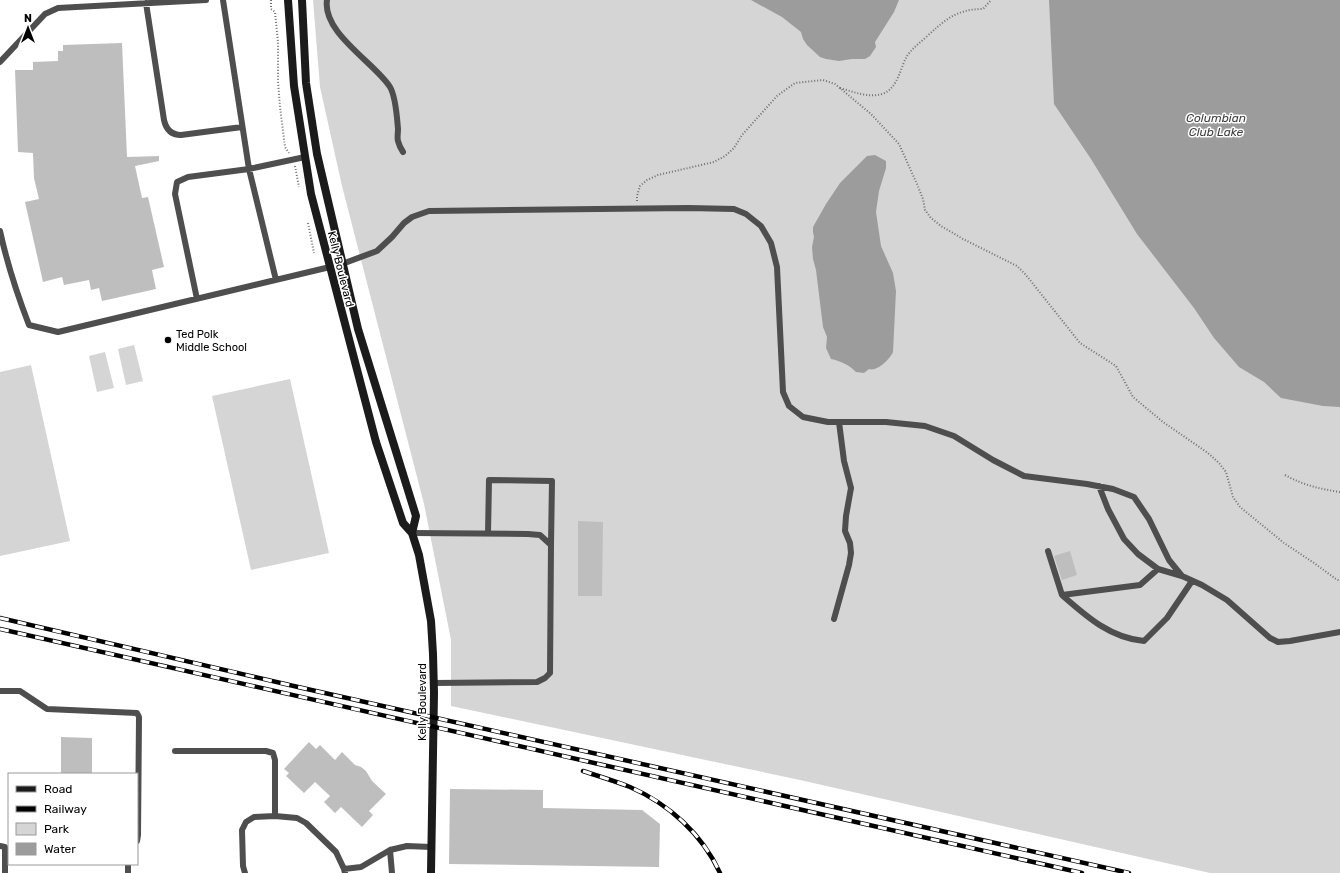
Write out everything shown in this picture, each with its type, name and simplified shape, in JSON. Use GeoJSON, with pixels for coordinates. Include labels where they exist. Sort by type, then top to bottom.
{"type":"FeatureCollection","features":[{"type":"Feature","properties":{"kind":"street","name":"Kelly Boulevard"},"geometry":{"type":"LineString","coordinates":[[288,0],[294,86],[311,194],[376,442],[403,523],[412,533],[419,555],[430,621],[434,683],[431,873]]}},
{"type":"Feature","properties":{"kind":"street","name":"Kelly Boulevard"},"geometry":{"type":"LineString","coordinates":[[302,0],[306,83],[315,146],[358,329],[416,516],[412,533]]}},
{"type":"Feature","properties":{"kind":"street"},"geometry":{"type":"LineString","coordinates":[[330,267],[342,264]]}},
{"type":"Feature","properties":{"kind":"lane"},"geometry":{"type":"LineString","coordinates":[[0,62],[45,14],[58,8],[206,0]]}},
{"type":"Feature","properties":{"kind":"lane"},"geometry":{"type":"LineString","coordinates":[[223,0],[249,169],[276,280]]}},
{"type":"Feature","properties":{"kind":"lane"},"geometry":{"type":"LineString","coordinates":[[327,0],[326,4],[331,21],[349,46],[384,78],[391,89],[397,116],[398,141],[403,152]]}},
{"type":"Feature","properties":{"kind":"lane"},"geometry":{"type":"LineString","coordinates":[[146,3],[165,125],[174,134],[181,135],[242,127]]}},
{"type":"Feature","properties":{"kind":"lane"},"geometry":{"type":"LineString","coordinates":[[197,299],[174,194],[177,182],[188,176],[249,169],[305,157]]}},
{"type":"Feature","properties":{"kind":"lane"},"geometry":{"type":"LineString","coordinates":[[342,264],[377,250],[392,237],[404,223],[412,217],[429,211],[689,208],[734,210],[746,214],[761,226],[771,243],[777,267],[783,392],[789,406],[803,417],[828,422],[886,422],[925,426],[954,436],[993,460],[1024,476],[1099,486],[1134,497],[1150,519],[1169,560],[1182,576]]}},
{"type":"Feature","properties":{"kind":"lane"},"geometry":{"type":"LineString","coordinates":[[0,231],[8,266],[29,325],[58,332],[330,267]]}},
{"type":"Feature","properties":{"kind":"lane"},"geometry":{"type":"LineString","coordinates":[[834,619],[851,553],[850,543],[845,530],[851,488],[844,461],[839,422]]}},
{"type":"Feature","properties":{"kind":"lane"},"geometry":{"type":"LineString","coordinates":[[434,683],[537,682],[545,678],[550,673],[552,481],[489,480],[488,533]]}},
{"type":"Feature","properties":{"kind":"lane"},"geometry":{"type":"LineString","coordinates":[[1099,486],[1108,509],[1124,539],[1138,554],[1158,569],[1182,576],[1227,600],[1270,638],[1278,642],[1290,641],[1340,632]]}},
{"type":"Feature","properties":{"kind":"lane"},"geometry":{"type":"LineString","coordinates":[[412,533],[540,535],[551,545]]}},
{"type":"Feature","properties":{"kind":"lane"},"geometry":{"type":"LineString","coordinates":[[1048,551],[1062,595],[1089,618],[1108,630],[1130,640],[1144,641],[1167,618],[1192,581]]}},
{"type":"Feature","properties":{"kind":"lane"},"geometry":{"type":"LineString","coordinates":[[1062,595],[1140,585],[1158,569]]}},
{"type":"Feature","properties":{"kind":"lane"},"geometry":{"type":"LineString","coordinates":[[0,691],[20,691],[47,709],[137,713],[139,717],[138,835]]}},
{"type":"Feature","properties":{"kind":"lane"},"geometry":{"type":"LineString","coordinates":[[175,751],[266,751],[273,753],[275,760],[275,816]]}},
{"type":"Feature","properties":{"kind":"lane"},"geometry":{"type":"LineString","coordinates":[[245,873],[243,866],[242,830],[246,822],[254,817],[275,816],[297,818],[306,823],[336,852],[344,871],[361,867],[390,850],[407,846],[431,846]]}},
{"type":"Feature","properties":{"kind":"lane"},"geometry":{"type":"LineString","coordinates":[[0,846],[5,847],[5,873]]}},
{"type":"Feature","properties":{"kind":"lane"},"geometry":{"type":"LineString","coordinates":[[390,850],[392,873]]}},
{"type":"Feature","properties":{"kind":"path"},"geometry":{"type":"LineString","coordinates":[[271,0],[271,9],[275,12],[278,42],[278,81],[285,147],[293,159],[300,192]]}},
{"type":"Feature","properties":{"kind":"path"},"geometry":{"type":"LineString","coordinates":[[839,88],[857,94],[884,94],[892,87],[906,57],[913,48],[939,25],[968,9],[983,9],[991,0]]}},
{"type":"Feature","properties":{"kind":"path"},"geometry":{"type":"LineString","coordinates":[[637,209],[637,196],[640,186],[647,180],[658,175],[714,162],[725,156],[734,148],[742,135],[777,96],[795,83],[823,80],[835,84],[871,114],[899,144],[923,199],[925,210],[931,218],[941,226],[963,239],[1017,266],[1026,275],[1080,343],[1116,366],[1133,397],[1163,422],[1220,463],[1226,472],[1233,497],[1240,507],[1284,543],[1340,581]]}},
{"type":"Feature","properties":{"kind":"path"},"geometry":{"type":"LineString","coordinates":[[307,219],[314,253]]}},
{"type":"Feature","properties":{"kind":"path"},"geometry":{"type":"LineString","coordinates":[[1285,475],[1298,483],[1340,492]]}},
{"type":"Feature","properties":{"kind":"green space"},"geometry":{"type":"Polygon","coordinates":[[[313,0],[1340,0],[1340,873],[1210,873],[800,780],[451,706],[451,640],[424,504],[342,186],[320,87],[313,0]]]}},
{"type":"Feature","properties":{"kind":"green space"},"geometry":{"type":"Polygon","coordinates":[[[134,345],[143,381],[126,385],[118,349],[134,345]]]}},
{"type":"Feature","properties":{"kind":"green space"},"geometry":{"type":"Polygon","coordinates":[[[105,352],[114,388],[97,392],[89,356],[105,352]]]}},
{"type":"Feature","properties":{"kind":"green space"},"geometry":{"type":"Polygon","coordinates":[[[31,365],[70,541],[0,556],[0,372],[31,365]]]}},
{"type":"Feature","properties":{"kind":"green space"},"geometry":{"type":"Polygon","coordinates":[[[290,379],[329,553],[251,570],[212,396],[290,379]]]}},
{"type":"Feature","properties":{"kind":"water"},"geometry":{"type":"Polygon","coordinates":[[[751,0],[899,0],[894,12],[875,42],[876,47],[870,56],[865,59],[839,61],[820,57],[807,45],[801,32],[782,17],[751,0]]]}},
{"type":"Feature","properties":{"kind":"water","name":"Columbian Club Lake"},"geometry":{"type":"Polygon","coordinates":[[[1049,0],[1340,0],[1340,407],[1323,406],[1281,398],[1264,382],[1239,367],[1214,338],[1194,308],[1137,234],[1091,159],[1054,104],[1049,0]]]}},
{"type":"Feature","properties":{"kind":"water"},"geometry":{"type":"Polygon","coordinates":[[[875,155],[886,161],[886,168],[879,191],[876,212],[881,246],[893,273],[896,291],[893,352],[879,367],[876,369],[869,369],[864,373],[856,372],[851,367],[831,359],[826,348],[827,337],[823,327],[816,270],[813,259],[813,227],[840,183],[867,156],[875,155]]]}},
{"type":"Feature","properties":{"kind":"building"},"geometry":{"type":"Polygon","coordinates":[[[122,43],[127,157],[159,156],[159,161],[135,166],[142,198],[148,197],[164,267],[152,270],[156,289],[102,301],[99,288],[91,290],[89,280],[64,285],[62,277],[43,282],[25,202],[39,199],[34,178],[33,153],[18,152],[15,70],[33,70],[33,62],[58,61],[58,51],[63,51],[63,45],[122,43]]]}},
{"type":"Feature","properties":{"kind":"building"},"geometry":{"type":"Polygon","coordinates":[[[578,521],[603,522],[602,596],[578,596],[578,521]]]}},
{"type":"Feature","properties":{"kind":"building"},"geometry":{"type":"Polygon","coordinates":[[[1070,551],[1077,575],[1062,580],[1054,556],[1070,551]]]}},
{"type":"Feature","properties":{"kind":"building"},"geometry":{"type":"Polygon","coordinates":[[[61,737],[92,738],[92,773],[61,773],[61,737]]]}},
{"type":"Feature","properties":{"kind":"building"},"geometry":{"type":"Polygon","coordinates":[[[309,742],[316,749],[320,745],[335,760],[342,752],[355,765],[366,771],[372,781],[386,794],[369,811],[373,815],[362,827],[341,807],[335,813],[324,802],[330,796],[315,782],[304,793],[286,776],[289,773],[284,769],[309,742]]]}},
{"type":"Feature","properties":{"kind":"building"},"geometry":{"type":"Polygon","coordinates":[[[450,789],[543,790],[543,808],[642,810],[660,824],[659,867],[449,864],[450,789]]]}},
{"type":"Feature","properties":{"kind":"railway"},"geometry":{"type":"LineString","coordinates":[[0,618],[298,687],[1129,873]]}},
{"type":"Feature","properties":{"kind":"railway"},"geometry":{"type":"LineString","coordinates":[[0,629],[1082,873]]}},
{"type":"Feature","properties":{"kind":"railway"},"geometry":{"type":"LineString","coordinates":[[583,771],[630,787],[671,811],[694,833],[713,859],[720,873]]}},
{"type":"Feature","properties":{"kind":"place","name":"Ted Polk Middle School"},"geometry":{"type":"Point","coordinates":[168,340]}}]}
